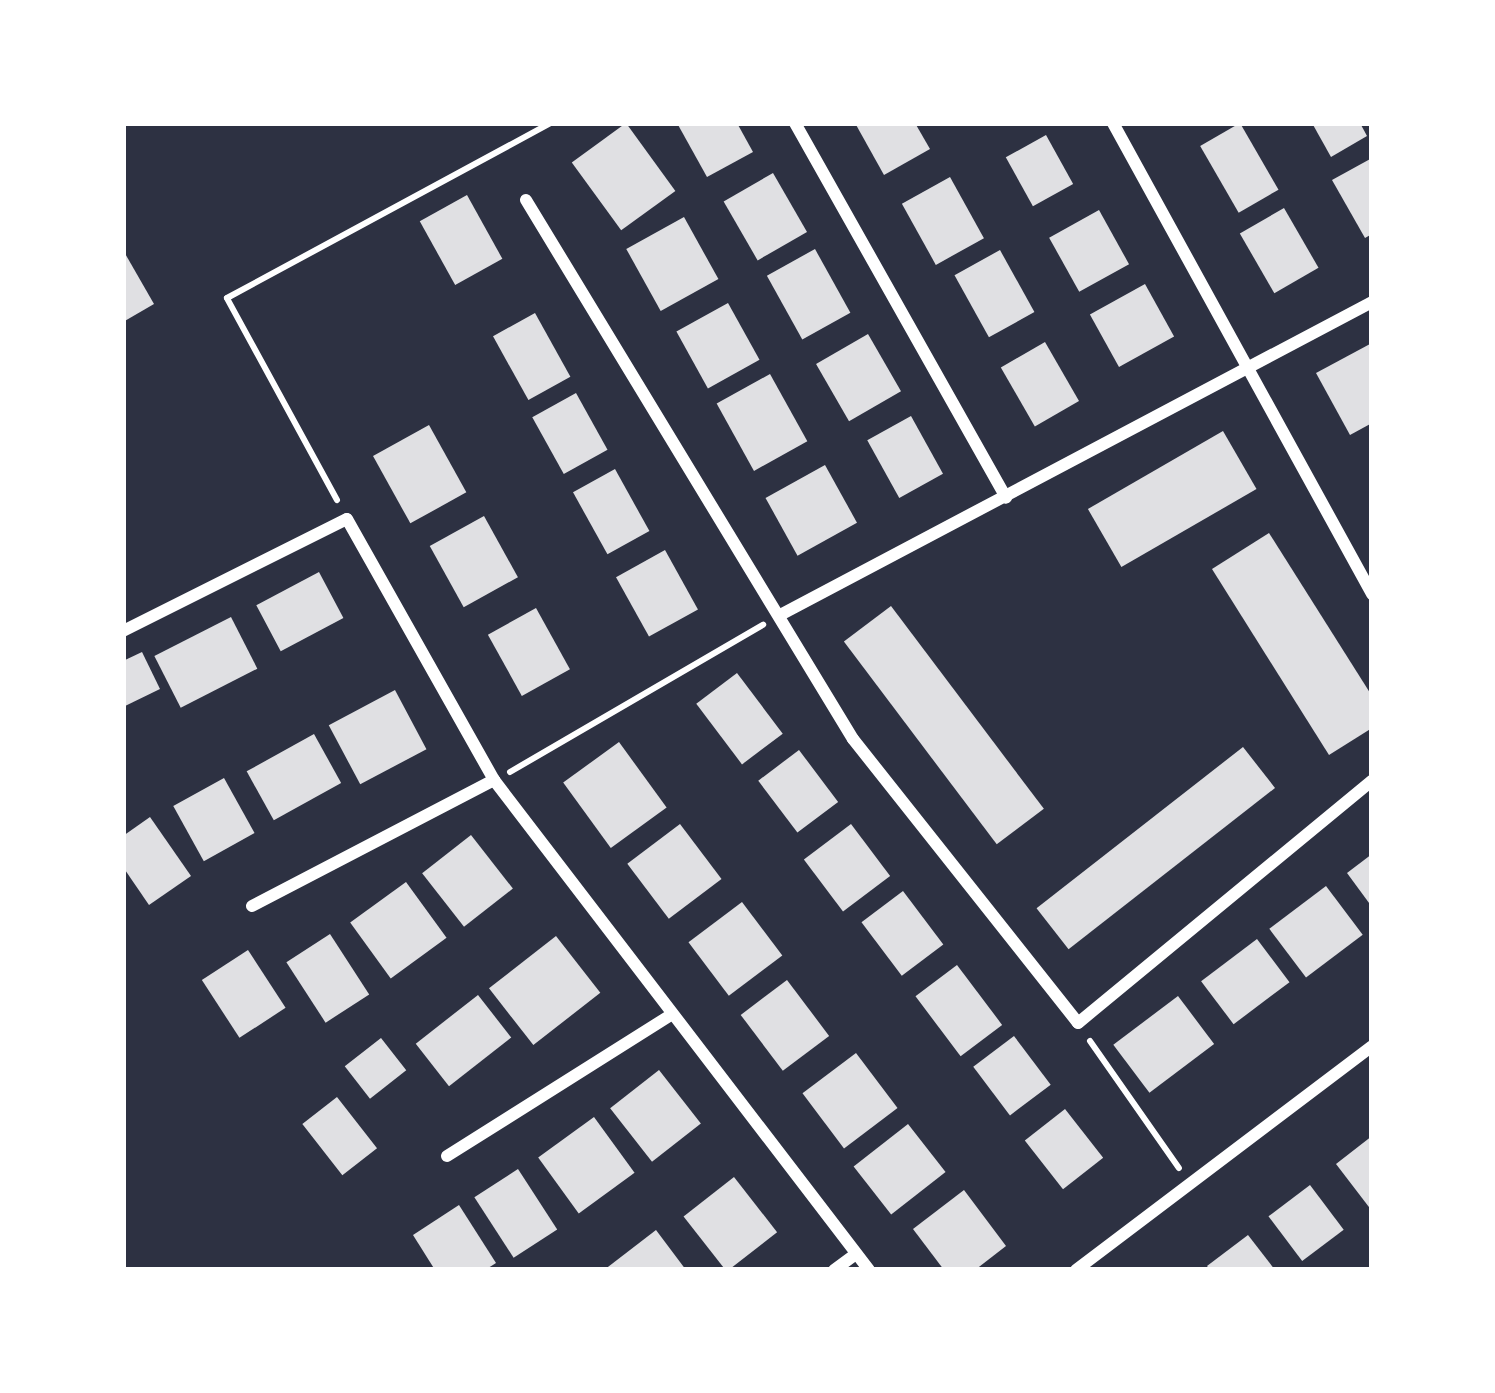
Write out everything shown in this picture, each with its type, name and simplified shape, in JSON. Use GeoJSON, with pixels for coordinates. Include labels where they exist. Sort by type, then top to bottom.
{"type":"FeatureCollection","features":[{"type":"Feature","properties":{"kind":"street"},"geometry":{"type":"LineString","coordinates":[[795,123],[1006,498]]}},
{"type":"Feature","properties":{"kind":"street"},"geometry":{"type":"LineString","coordinates":[[1113,123],[1372,594]]}},
{"type":"Feature","properties":{"kind":"street"},"geometry":{"type":"LineString","coordinates":[[526,200],[782,614],[853,739],[1078,1023],[1372,782]]}},
{"type":"Feature","properties":{"kind":"street"},"geometry":{"type":"LineString","coordinates":[[782,614],[1372,302]]}},
{"type":"Feature","properties":{"kind":"street"},"geometry":{"type":"LineString","coordinates":[[123,632],[347,519],[494,780],[869,1270]]}},
{"type":"Feature","properties":{"kind":"street"},"geometry":{"type":"LineString","coordinates":[[252,906],[494,780]]}},
{"type":"Feature","properties":{"kind":"street"},"geometry":{"type":"LineString","coordinates":[[447,1156],[671,1016]]}},
{"type":"Feature","properties":{"kind":"street"},"geometry":{"type":"LineString","coordinates":[[1076,1270],[1372,1046]]}},
{"type":"Feature","properties":{"kind":"street"},"geometry":{"type":"LineString","coordinates":[[834,1270],[855,1255]]}},
{"type":"Feature","properties":{"kind":"path"},"geometry":{"type":"LineString","coordinates":[[347,519],[227,298],[550,123]]}},
{"type":"Feature","properties":{"kind":"path"},"geometry":{"type":"LineString","coordinates":[[494,780],[782,614]]}},
{"type":"Feature","properties":{"kind":"path"},"geometry":{"type":"LineString","coordinates":[[1078,1023],[1190,1184]]}},
{"type":"Feature","properties":{"kind":"building"},"geometry":{"type":"Polygon","coordinates":[[[626,123],[675,191],[621,230],[572,162],[626,123]]]}},
{"type":"Feature","properties":{"kind":"building"},"geometry":{"type":"Polygon","coordinates":[[[677,123],[737,123],[753,152],[707,177],[677,123]]]}},
{"type":"Feature","properties":{"kind":"building"},"geometry":{"type":"Polygon","coordinates":[[[855,123],[915,123],[930,149],[884,175],[855,123]]]}},
{"type":"Feature","properties":{"kind":"building"},"geometry":{"type":"Polygon","coordinates":[[[1240,123],[1278,190],[1239,213],[1200,146],[1240,123]]]}},
{"type":"Feature","properties":{"kind":"building"},"geometry":{"type":"Polygon","coordinates":[[[1312,123],[1360,123],[1367,136],[1331,157],[1312,123]]]}},
{"type":"Feature","properties":{"kind":"building"},"geometry":{"type":"Polygon","coordinates":[[[1046,135],[1073,184],[1033,206],[1006,157],[1046,135]]]}},
{"type":"Feature","properties":{"kind":"building"},"geometry":{"type":"Polygon","coordinates":[[[1372,158],[1372,234],[1365,238],[1332,180],[1372,158]]]}},
{"type":"Feature","properties":{"kind":"building"},"geometry":{"type":"Polygon","coordinates":[[[773,173],[807,232],[758,260],[724,202],[773,173]]]}},
{"type":"Feature","properties":{"kind":"building"},"geometry":{"type":"Polygon","coordinates":[[[950,177],[984,238],[936,265],[902,204],[950,177]]]}},
{"type":"Feature","properties":{"kind":"building"},"geometry":{"type":"Polygon","coordinates":[[[467,195],[502,259],[455,285],[420,221],[467,195]]]}},
{"type":"Feature","properties":{"kind":"building"},"geometry":{"type":"Polygon","coordinates":[[[1284,208],[1318,268],[1274,293],[1240,234],[1284,208]]]}},
{"type":"Feature","properties":{"kind":"building"},"geometry":{"type":"Polygon","coordinates":[[[1099,210],[1129,264],[1079,292],[1049,238],[1099,210]]]}},
{"type":"Feature","properties":{"kind":"building"},"geometry":{"type":"Polygon","coordinates":[[[684,217],[718,279],[661,311],[626,249],[684,217]]]}},
{"type":"Feature","properties":{"kind":"building"},"geometry":{"type":"Polygon","coordinates":[[[815,249],[850,313],[802,340],[767,276],[815,249]]]}},
{"type":"Feature","properties":{"kind":"building"},"geometry":{"type":"Polygon","coordinates":[[[123,250],[154,304],[123,322],[123,250]]]}},
{"type":"Feature","properties":{"kind":"building"},"geometry":{"type":"Polygon","coordinates":[[[1000,250],[1034,312],[989,337],[955,275],[1000,250]]]}},
{"type":"Feature","properties":{"kind":"building"},"geometry":{"type":"Polygon","coordinates":[[[1145,284],[1174,336],[1119,367],[1090,315],[1145,284]]]}},
{"type":"Feature","properties":{"kind":"building"},"geometry":{"type":"Polygon","coordinates":[[[728,303],[760,360],[708,388],[676,332],[728,303]]]}},
{"type":"Feature","properties":{"kind":"building"},"geometry":{"type":"Polygon","coordinates":[[[535,313],[570,377],[528,400],[493,336],[535,313]]]}},
{"type":"Feature","properties":{"kind":"building"},"geometry":{"type":"Polygon","coordinates":[[[868,334],[901,391],[849,421],[816,364],[868,334]]]}},
{"type":"Feature","properties":{"kind":"building"},"geometry":{"type":"Polygon","coordinates":[[[1045,342],[1079,401],[1035,426],[1001,368],[1045,342]]]}},
{"type":"Feature","properties":{"kind":"building"},"geometry":{"type":"Polygon","coordinates":[[[1370,344],[1372,423],[1350,435],[1316,373],[1370,344]]]}},
{"type":"Feature","properties":{"kind":"building"},"geometry":{"type":"Polygon","coordinates":[[[770,374],[807,441],[754,471],[717,404],[770,374]]]}},
{"type":"Feature","properties":{"kind":"building"},"geometry":{"type":"Polygon","coordinates":[[[576,393],[608,450],[564,474],[532,417],[576,393]]]}},
{"type":"Feature","properties":{"kind":"building"},"geometry":{"type":"Polygon","coordinates":[[[911,416],[943,474],[899,498],[867,440],[911,416]]]}},
{"type":"Feature","properties":{"kind":"building"},"geometry":{"type":"Polygon","coordinates":[[[429,425],[466,492],[410,523],[373,456],[429,425]]]}},
{"type":"Feature","properties":{"kind":"building"},"geometry":{"type":"Polygon","coordinates":[[[1223,431],[1256,489],[1121,567],[1088,509],[1223,431]]]}},
{"type":"Feature","properties":{"kind":"building"},"geometry":{"type":"Polygon","coordinates":[[[825,465],[857,523],[798,556],[766,498],[825,465]]]}},
{"type":"Feature","properties":{"kind":"building"},"geometry":{"type":"Polygon","coordinates":[[[615,469],[649,531],[607,554],[573,492],[615,469]]]}},
{"type":"Feature","properties":{"kind":"building"},"geometry":{"type":"Polygon","coordinates":[[[484,516],[518,577],[464,607],[430,546],[484,516]]]}},
{"type":"Feature","properties":{"kind":"building"},"geometry":{"type":"Polygon","coordinates":[[[1269,533],[1372,696],[1372,728],[1329,755],[1212,569],[1269,533]]]}},
{"type":"Feature","properties":{"kind":"building"},"geometry":{"type":"Polygon","coordinates":[[[665,550],[698,609],[649,637],[616,577],[665,550]]]}},
{"type":"Feature","properties":{"kind":"building"},"geometry":{"type":"Polygon","coordinates":[[[319,572],[343,618],[281,651],[256,605],[319,572]]]}},
{"type":"Feature","properties":{"kind":"building"},"geometry":{"type":"Polygon","coordinates":[[[891,606],[1044,809],[997,844],[844,642],[891,606]]]}},
{"type":"Feature","properties":{"kind":"building"},"geometry":{"type":"Polygon","coordinates":[[[536,608],[570,669],[522,696],[488,635],[536,608]]]}},
{"type":"Feature","properties":{"kind":"building"},"geometry":{"type":"Polygon","coordinates":[[[231,617],[257,669],[181,708],[154,656],[231,617]]]}},
{"type":"Feature","properties":{"kind":"building"},"geometry":{"type":"Polygon","coordinates":[[[142,652],[160,689],[123,707],[123,661],[142,652]]]}},
{"type":"Feature","properties":{"kind":"building"},"geometry":{"type":"Polygon","coordinates":[[[737,673],[783,734],[742,764],[696,704],[737,673]]]}},
{"type":"Feature","properties":{"kind":"building"},"geometry":{"type":"Polygon","coordinates":[[[395,690],[426,749],[360,784],[329,725],[395,690]]]}},
{"type":"Feature","properties":{"kind":"building"},"geometry":{"type":"Polygon","coordinates":[[[314,734],[341,783],[274,820],[247,771],[314,734]]]}},
{"type":"Feature","properties":{"kind":"building"},"geometry":{"type":"Polygon","coordinates":[[[619,742],[667,808],[611,848],[563,783],[619,742]]]}},
{"type":"Feature","properties":{"kind":"building"},"geometry":{"type":"Polygon","coordinates":[[[1243,747],[1275,788],[1069,949],[1037,908],[1243,747]]]}},
{"type":"Feature","properties":{"kind":"building"},"geometry":{"type":"Polygon","coordinates":[[[799,750],[838,802],[797,833],[758,781],[799,750]]]}},
{"type":"Feature","properties":{"kind":"building"},"geometry":{"type":"Polygon","coordinates":[[[224,778],[255,833],[204,861],[173,806],[224,778]]]}},
{"type":"Feature","properties":{"kind":"building"},"geometry":{"type":"Polygon","coordinates":[[[150,817],[191,876],[149,905],[123,867],[123,836],[150,817]]]}},
{"type":"Feature","properties":{"kind":"building"},"geometry":{"type":"Polygon","coordinates":[[[680,824],[722,879],[669,919],[627,864],[680,824]]]}},
{"type":"Feature","properties":{"kind":"building"},"geometry":{"type":"Polygon","coordinates":[[[851,824],[890,876],[843,911],[804,860],[851,824]]]}},
{"type":"Feature","properties":{"kind":"building"},"geometry":{"type":"Polygon","coordinates":[[[471,835],[513,889],[464,927],[422,873],[471,835]]]}},
{"type":"Feature","properties":{"kind":"building"},"geometry":{"type":"Polygon","coordinates":[[[1372,854],[1372,907],[1347,873],[1372,854]]]}},
{"type":"Feature","properties":{"kind":"building"},"geometry":{"type":"Polygon","coordinates":[[[406,882],[447,938],[391,978],[350,923],[406,882]]]}},
{"type":"Feature","properties":{"kind":"building"},"geometry":{"type":"Polygon","coordinates":[[[1326,886],[1363,935],[1306,977],[1269,929],[1326,886]]]}},
{"type":"Feature","properties":{"kind":"building"},"geometry":{"type":"Polygon","coordinates":[[[903,891],[943,945],[902,976],[861,922],[903,891]]]}},
{"type":"Feature","properties":{"kind":"building"},"geometry":{"type":"Polygon","coordinates":[[[742,902],[782,956],[729,996],[688,942],[742,902]]]}},
{"type":"Feature","properties":{"kind":"building"},"geometry":{"type":"Polygon","coordinates":[[[330,934],[369,994],[326,1023],[286,962],[330,934]]]}},
{"type":"Feature","properties":{"kind":"building"},"geometry":{"type":"Polygon","coordinates":[[[556,936],[600,993],[533,1045],[489,988],[556,936]]]}},
{"type":"Feature","properties":{"kind":"building"},"geometry":{"type":"Polygon","coordinates":[[[1257,939],[1289,982],[1234,1024],[1201,981],[1257,939]]]}},
{"type":"Feature","properties":{"kind":"building"},"geometry":{"type":"Polygon","coordinates":[[[248,950],[286,1008],[239,1038],[202,980],[248,950]]]}},
{"type":"Feature","properties":{"kind":"building"},"geometry":{"type":"Polygon","coordinates":[[[957,965],[1002,1025],[961,1056],[915,996],[957,965]]]}},
{"type":"Feature","properties":{"kind":"building"},"geometry":{"type":"Polygon","coordinates":[[[787,980],[829,1036],[783,1071],[741,1015],[787,980]]]}},
{"type":"Feature","properties":{"kind":"building"},"geometry":{"type":"Polygon","coordinates":[[[478,995],[511,1038],[449,1086],[416,1044],[478,995]]]}},
{"type":"Feature","properties":{"kind":"building"},"geometry":{"type":"Polygon","coordinates":[[[1178,996],[1214,1044],[1149,1093],[1113,1045],[1178,996]]]}},
{"type":"Feature","properties":{"kind":"building"},"geometry":{"type":"Polygon","coordinates":[[[1014,1036],[1051,1085],[1010,1115],[973,1067],[1014,1036]]]}},
{"type":"Feature","properties":{"kind":"building"},"geometry":{"type":"Polygon","coordinates":[[[381,1038],[406,1070],[370,1099],[345,1066],[381,1038]]]}},
{"type":"Feature","properties":{"kind":"building"},"geometry":{"type":"Polygon","coordinates":[[[856,1053],[898,1108],[844,1148],[802,1093],[856,1053]]]}},
{"type":"Feature","properties":{"kind":"building"},"geometry":{"type":"Polygon","coordinates":[[[659,1070],[701,1124],[652,1162],[610,1108],[659,1070]]]}},
{"type":"Feature","properties":{"kind":"building"},"geometry":{"type":"Polygon","coordinates":[[[337,1097],[377,1148],[342,1175],[302,1124],[337,1097]]]}},
{"type":"Feature","properties":{"kind":"building"},"geometry":{"type":"Polygon","coordinates":[[[1065,1109],[1103,1158],[1063,1189],[1025,1140],[1065,1109]]]}},
{"type":"Feature","properties":{"kind":"building"},"geometry":{"type":"Polygon","coordinates":[[[594,1117],[635,1173],[579,1213],[538,1158],[594,1117]]]}},
{"type":"Feature","properties":{"kind":"building"},"geometry":{"type":"Polygon","coordinates":[[[908,1124],[946,1172],[891,1215],[854,1166],[908,1124]]]}},
{"type":"Feature","properties":{"kind":"building"},"geometry":{"type":"Polygon","coordinates":[[[1372,1136],[1372,1211],[1336,1164],[1372,1136]]]}},
{"type":"Feature","properties":{"kind":"building"},"geometry":{"type":"Polygon","coordinates":[[[518,1169],[557,1229],[514,1258],[474,1197],[518,1169]]]}},
{"type":"Feature","properties":{"kind":"building"},"geometry":{"type":"Polygon","coordinates":[[[734,1177],[777,1232],[725,1270],[684,1216],[734,1177]]]}},
{"type":"Feature","properties":{"kind":"building"},"geometry":{"type":"Polygon","coordinates":[[[1310,1185],[1344,1230],[1302,1261],[1268,1216],[1310,1185]]]}},
{"type":"Feature","properties":{"kind":"building"},"geometry":{"type":"Polygon","coordinates":[[[964,1190],[1006,1246],[975,1270],[944,1270],[913,1229],[964,1190]]]}},
{"type":"Feature","properties":{"kind":"building"},"geometry":{"type":"Polygon","coordinates":[[[459,1205],[496,1263],[485,1270],[435,1270],[413,1235],[459,1205]]]}},
{"type":"Feature","properties":{"kind":"building"},"geometry":{"type":"Polygon","coordinates":[[[656,1230],[686,1270],[604,1270],[656,1230]]]}},
{"type":"Feature","properties":{"kind":"building"},"geometry":{"type":"Polygon","coordinates":[[[1248,1235],[1275,1270],[1210,1270],[1207,1266],[1248,1235]]]}}]}
